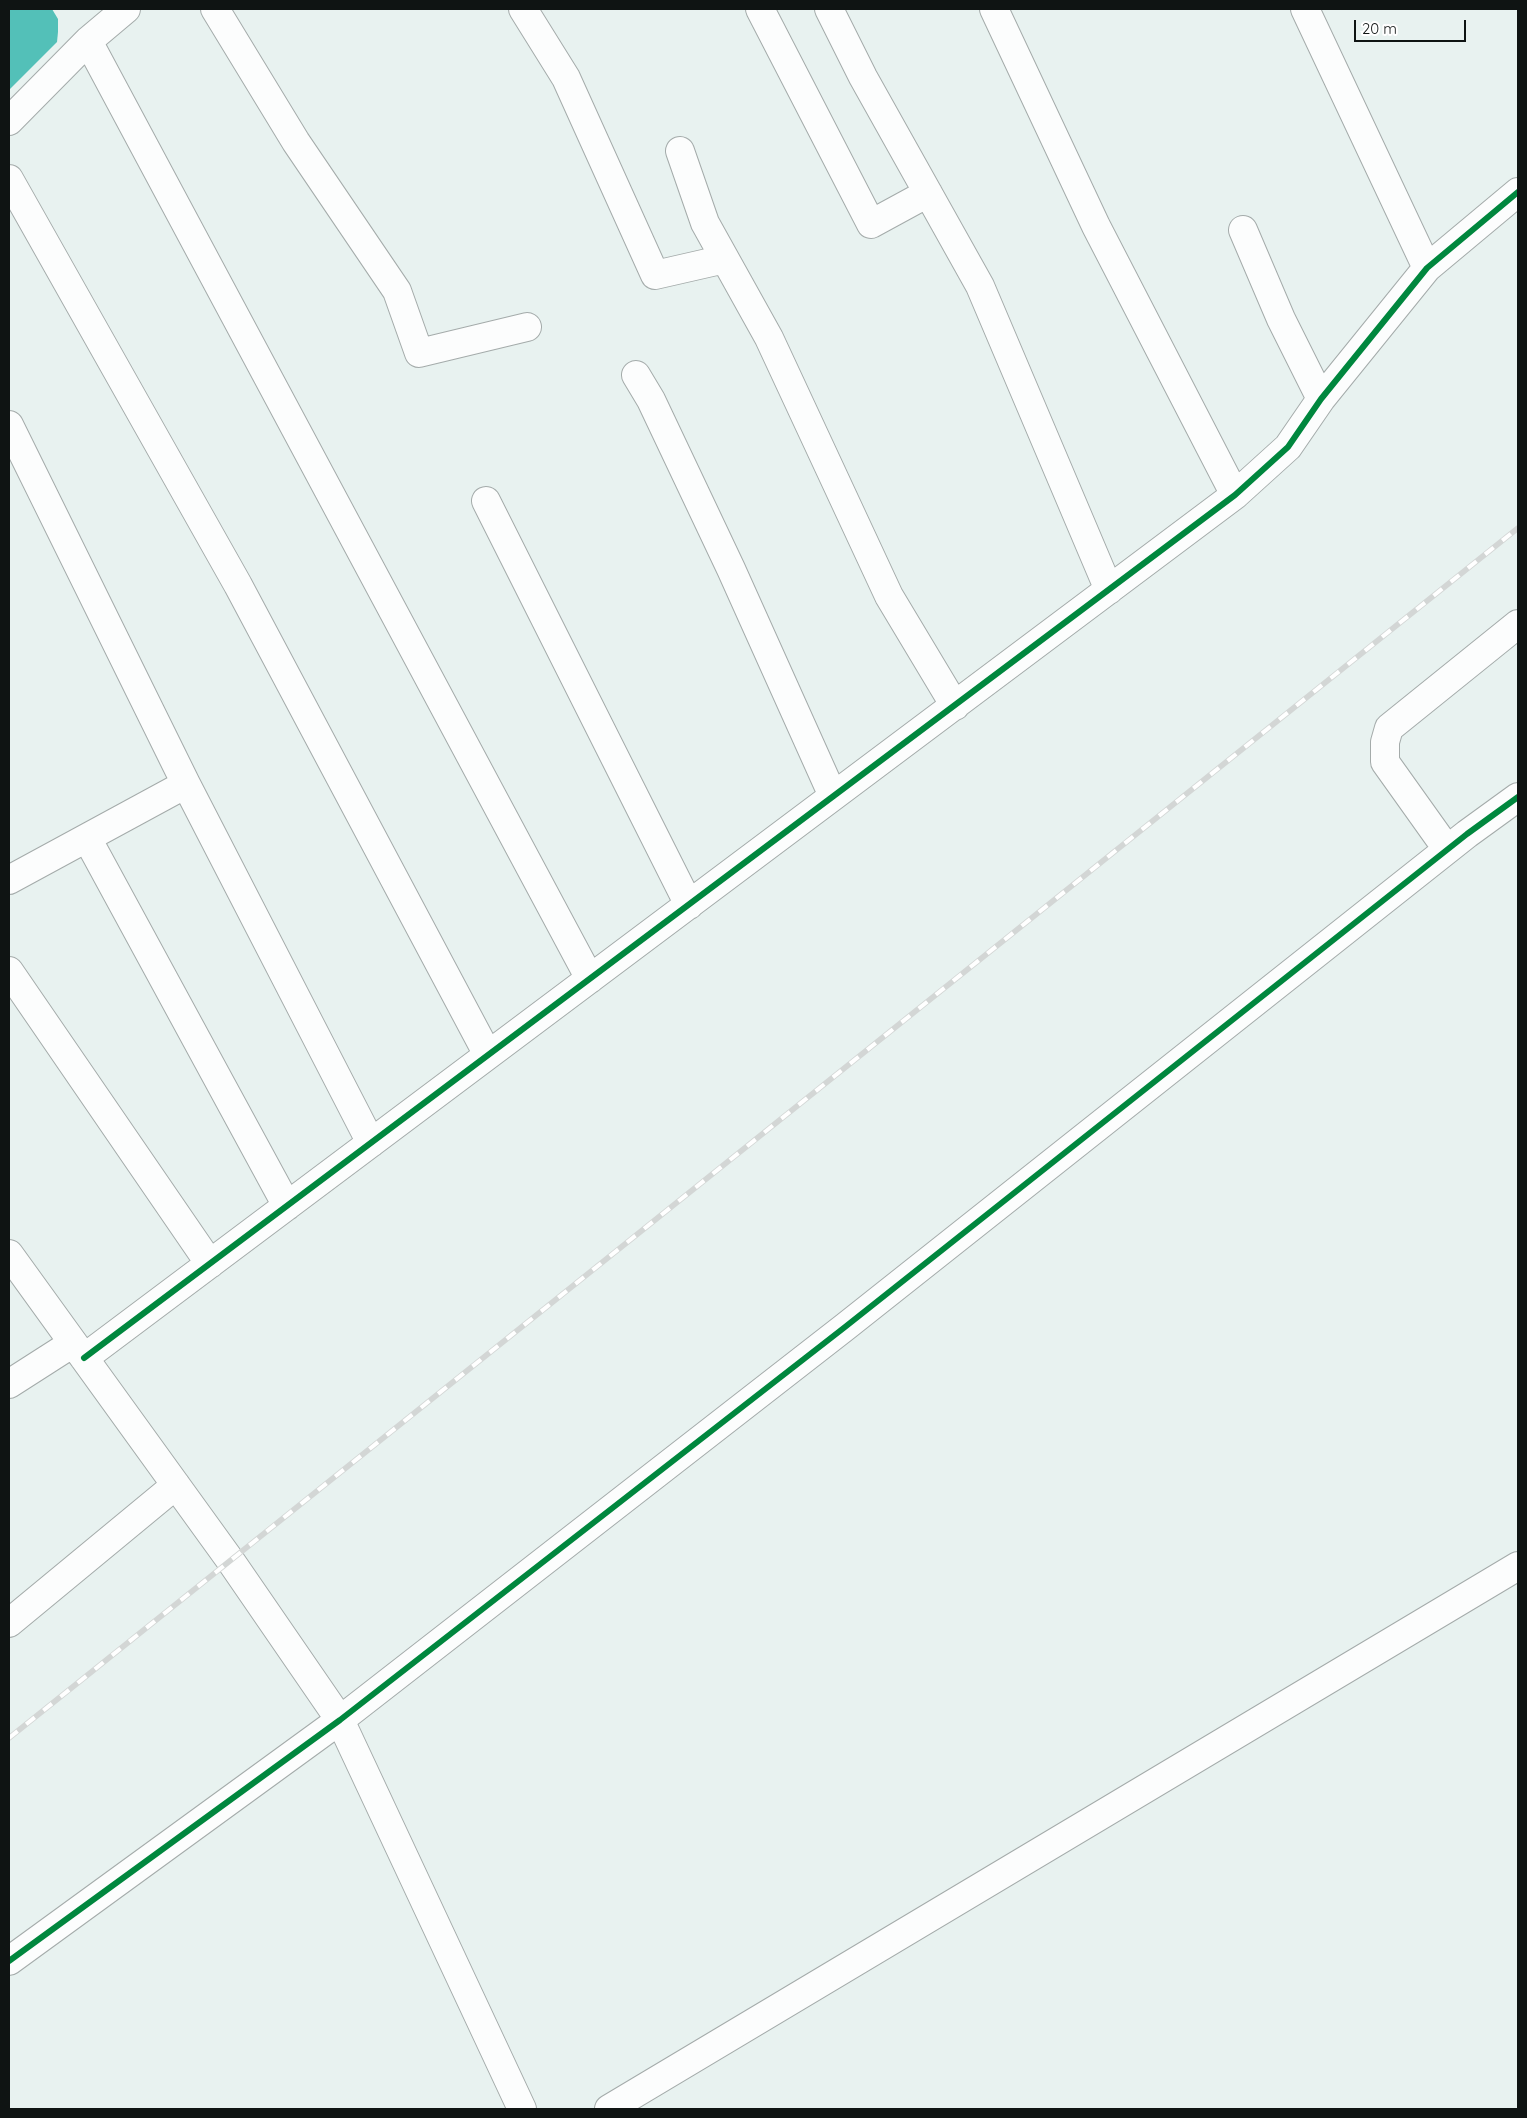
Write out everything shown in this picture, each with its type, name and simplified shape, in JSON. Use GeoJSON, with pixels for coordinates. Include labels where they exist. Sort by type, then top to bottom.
{"type":"FeatureCollection","features":[{"type":"Feature","properties":{"kind":"street"},"geometry":{"type":"LineString","coordinates":[[215,9],[296,142],[396,291],[419,352],[526,327]]}},
{"type":"Feature","properties":{"kind":"street"},"geometry":{"type":"LineString","coordinates":[[523,9],[566,78],[655,276],[725,259]]}},
{"type":"Feature","properties":{"kind":"street"},"geometry":{"type":"LineString","coordinates":[[760,9],[871,224],[928,193]]}},
{"type":"Feature","properties":{"kind":"street"},"geometry":{"type":"LineString","coordinates":[[829,9],[863,77],[980,286],[1109,590]]}},
{"type":"Feature","properties":{"kind":"street"},"geometry":{"type":"LineString","coordinates":[[994,9],[1096,226],[1235,495]]}},
{"type":"Feature","properties":{"kind":"street"},"geometry":{"type":"LineString","coordinates":[[1304,9],[1427,268]]}},
{"type":"Feature","properties":{"kind":"street"},"geometry":{"type":"LineString","coordinates":[[9,121],[114,13]]}},
{"type":"Feature","properties":{"kind":"street"},"geometry":{"type":"LineString","coordinates":[[88,41],[590,979]]}},
{"type":"Feature","properties":{"kind":"street"},"geometry":{"type":"LineString","coordinates":[[680,151],[705,223],[769,338],[889,596],[955,706]]}},
{"type":"Feature","properties":{"kind":"street"},"geometry":{"type":"LineString","coordinates":[[9,179],[238,585],[488,1055]]}},
{"type":"Feature","properties":{"kind":"street"},"geometry":{"type":"LineString","coordinates":[[9,1384],[78,1351],[210,1264],[1235,495],[1288,447],[1321,399],[1427,268],[1518,192]]}},
{"type":"Feature","properties":{"kind":"street"},"geometry":{"type":"LineString","coordinates":[[1244,230],[1282,319],[1321,399]]}},
{"type":"Feature","properties":{"kind":"street"},"geometry":{"type":"LineString","coordinates":[[636,375],[651,400],[731,569],[834,796]]}},
{"type":"Feature","properties":{"kind":"street"},"geometry":{"type":"LineString","coordinates":[[9,425],[186,784],[371,1143]]}},
{"type":"Feature","properties":{"kind":"street"},"geometry":{"type":"LineString","coordinates":[[486,501],[689,905]]}},
{"type":"Feature","properties":{"kind":"street"},"geometry":{"type":"LineString","coordinates":[[1448,849],[1385,762],[1385,742],[1389,728],[1518,624]]}},
{"type":"Feature","properties":{"kind":"street"},"geometry":{"type":"LineString","coordinates":[[9,880],[186,784]]}},
{"type":"Feature","properties":{"kind":"street"},"geometry":{"type":"LineString","coordinates":[[9,1961],[340,1720],[845,1327],[1448,849],[1518,797]]}},
{"type":"Feature","properties":{"kind":"street"},"geometry":{"type":"LineString","coordinates":[[88,838],[287,1206]]}},
{"type":"Feature","properties":{"kind":"street"},"geometry":{"type":"LineString","coordinates":[[9,971],[210,1264]]}},
{"type":"Feature","properties":{"kind":"street"},"geometry":{"type":"LineString","coordinates":[[9,1254],[230,1560],[340,1720],[522,2109]]}},
{"type":"Feature","properties":{"kind":"street"},"geometry":{"type":"LineString","coordinates":[[9,1623],[176,1485]]}},
{"type":"Feature","properties":{"kind":"street"},"geometry":{"type":"LineString","coordinates":[[609,2109],[1518,1566]]}},
{"type":"Feature","properties":{"kind":"water"},"geometry":{"type":"Polygon","coordinates":[[[9,9],[52,9],[58,19],[58,32],[57,42],[9,90],[9,9]]]}},
{"type":"Feature","properties":{"kind":"railway"},"geometry":{"type":"LineString","coordinates":[[9,1738],[1518,528]]}},
{"type":"Feature","properties":{"kind":"cycle path"},"geometry":{"type":"LineString","coordinates":[[84,1358],[1235,495],[1288,447],[1321,399],[1427,268],[1518,192]]}},
{"type":"Feature","properties":{"kind":"cycle path"},"geometry":{"type":"LineString","coordinates":[[9,1961],[340,1720],[845,1327],[1467,834],[1518,797]]}}]}
